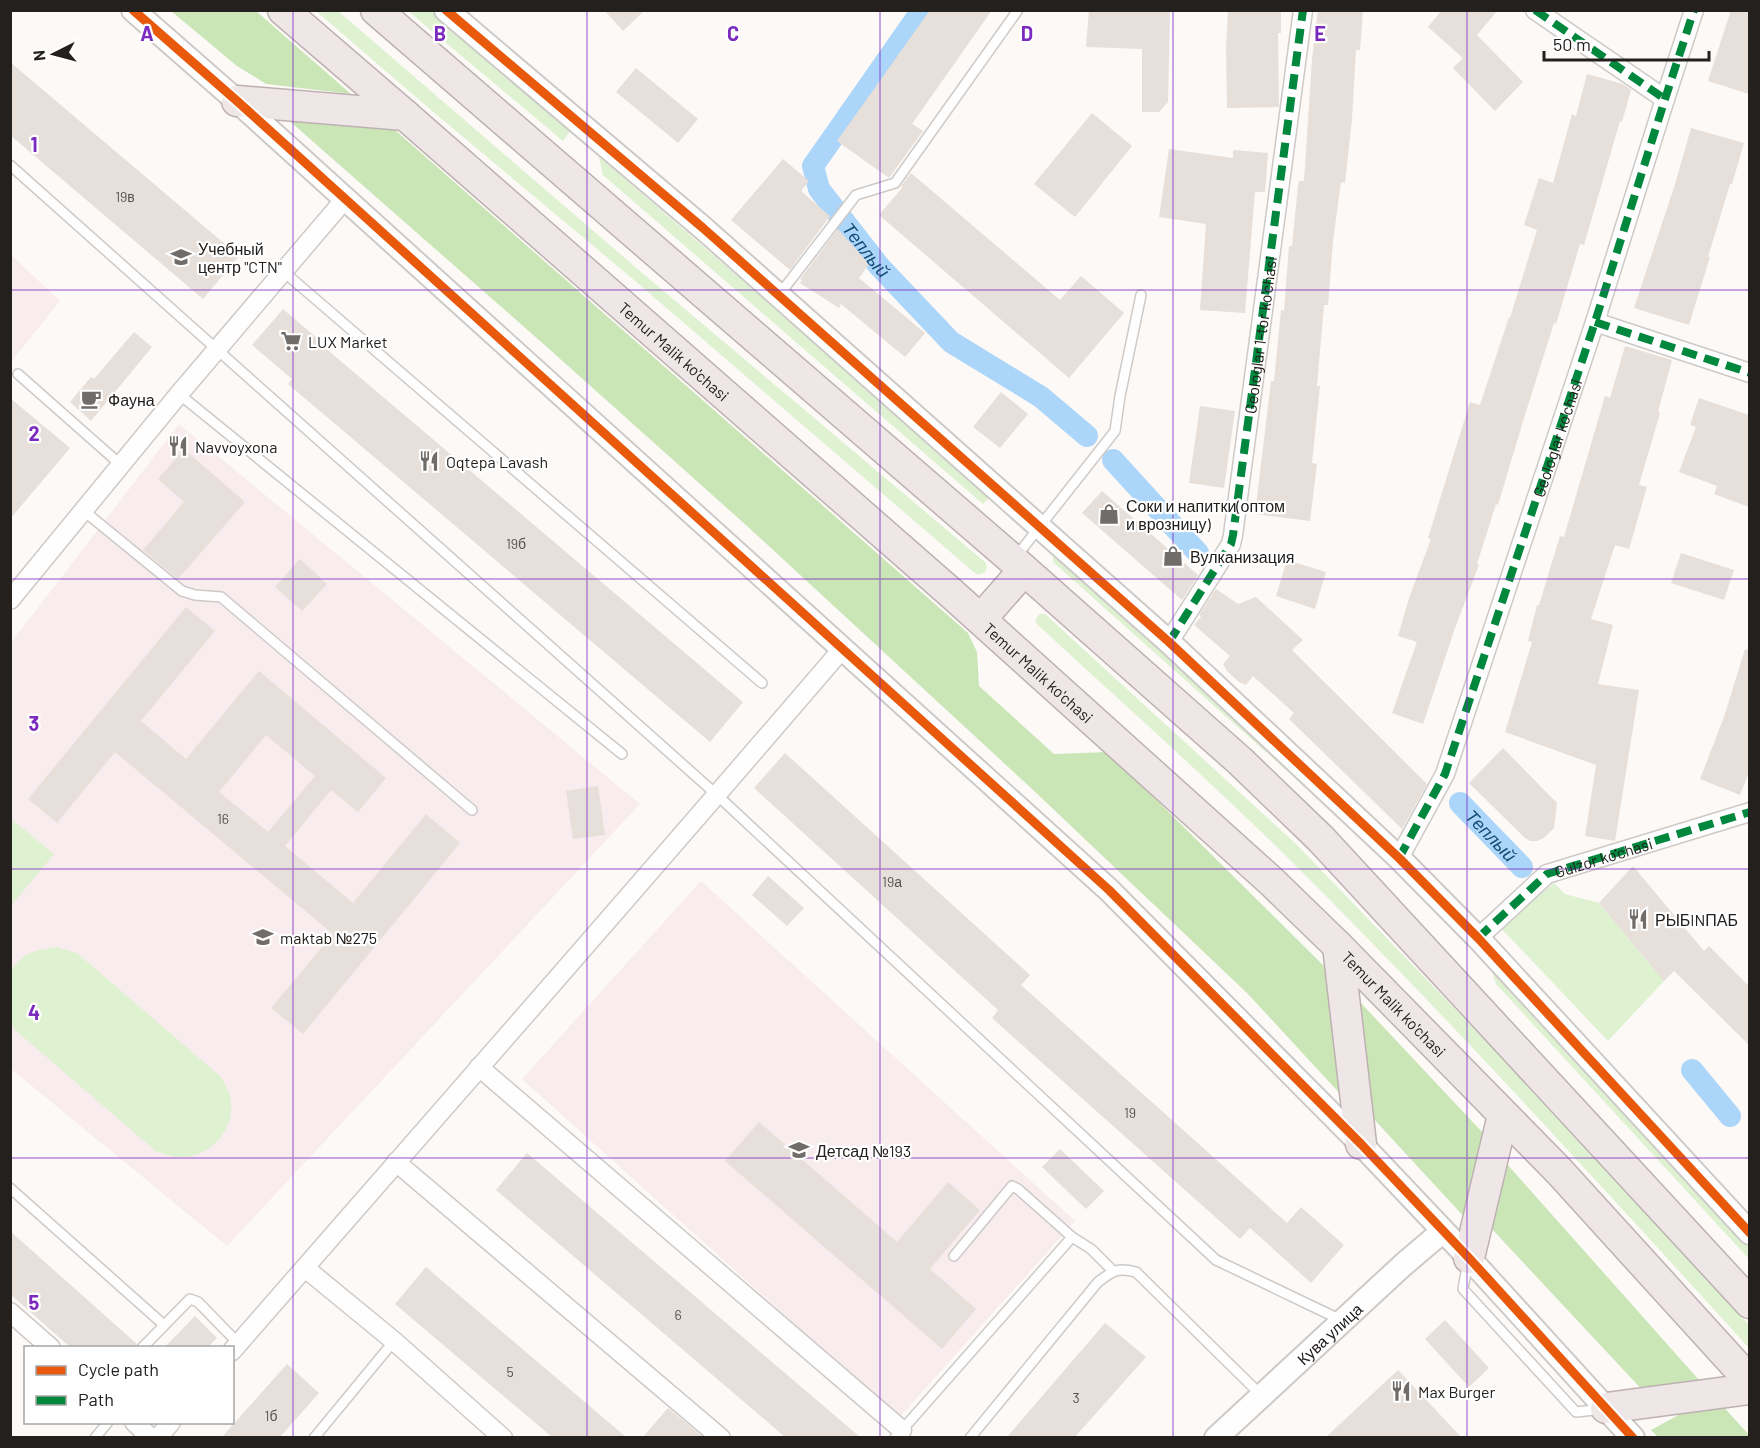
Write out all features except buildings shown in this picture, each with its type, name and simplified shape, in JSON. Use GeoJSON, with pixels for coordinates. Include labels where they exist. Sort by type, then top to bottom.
{"type":"FeatureCollection","features":[{"type":"Feature","properties":{"kind":"highway","name":"Temur Malik ko'chasi"},"geometry":{"type":"LineString","coordinates":[[283,10],[981,619],[1254,866],[1338,946],[1559,1172],[1749,1381]]}},
{"type":"Feature","properties":{"kind":"highway"},"geometry":{"type":"LineString","coordinates":[[376,10],[1019,565],[1240,761],[1321,839],[1749,1303]]}},
{"type":"Feature","properties":{"kind":"highway"},"geometry":{"type":"LineString","coordinates":[[237,101],[405,115]]}},
{"type":"Feature","properties":{"kind":"highway"},"geometry":{"type":"LineString","coordinates":[[981,619],[1019,565]]}},
{"type":"Feature","properties":{"kind":"highway"},"geometry":{"type":"LineString","coordinates":[[1338,946],[1361,1144]]}},
{"type":"Feature","properties":{"kind":"highway"},"geometry":{"type":"LineString","coordinates":[[1469,1258],[1503,1115]]}},
{"type":"Feature","properties":{"kind":"highway"},"geometry":{"type":"LineString","coordinates":[[1606,1408],[1749,1389]]}},
{"type":"Feature","properties":{"kind":"street"},"geometry":{"type":"LineString","coordinates":[[133,10],[237,101],[1109,890],[1361,1144],[1634,1437]]}},
{"type":"Feature","properties":{"kind":"street"},"geometry":{"type":"LineString","coordinates":[[446,10],[703,228],[1041,526],[1400,858],[1478,938],[1749,1233]]}},
{"type":"Feature","properties":{"kind":"street","name":"Geologlar 1-tor ko'chasi"},"geometry":{"type":"LineString","coordinates":[[1169,642],[1231,544],[1233,535],[1303,10]]}},
{"type":"Feature","properties":{"kind":"street"},"geometry":{"type":"LineString","coordinates":[[1535,10],[1665,99]]}},
{"type":"Feature","properties":{"kind":"street","name":"Geologlar ko'chasi"},"geometry":{"type":"LineString","coordinates":[[1400,858],[1445,774],[1595,322],[1694,10]]}},
{"type":"Feature","properties":{"kind":"street"},"geometry":{"type":"LineString","coordinates":[[10,600],[179,394],[345,199]]}},
{"type":"Feature","properties":{"kind":"street"},"geometry":{"type":"LineString","coordinates":[[1595,322],[1749,373]]}},
{"type":"Feature","properties":{"kind":"street"},"geometry":{"type":"LineString","coordinates":[[236,1348],[843,648]]}},
{"type":"Feature","properties":{"kind":"street","name":"Gulzor ko'chasi"},"geometry":{"type":"LineString","coordinates":[[1478,938],[1547,874],[1749,812]]}},
{"type":"Feature","properties":{"kind":"street"},"geometry":{"type":"LineString","coordinates":[[479,1067],[898,1434]]}},
{"type":"Feature","properties":{"kind":"street"},"geometry":{"type":"LineString","coordinates":[[396,1162],[721,1437]]}},
{"type":"Feature","properties":{"kind":"street","name":"Кува улица"},"geometry":{"type":"LineString","coordinates":[[1216,1437],[1443,1231]]}},
{"type":"Feature","properties":{"kind":"street"},"geometry":{"type":"LineString","coordinates":[[305,1268],[394,1341],[503,1437]]}},
{"type":"Feature","properties":{"kind":"street"},"geometry":{"type":"LineString","coordinates":[[10,1311],[50,1346]]}},
{"type":"Feature","properties":{"kind":"street"},"geometry":{"type":"LineString","coordinates":[[136,1424],[151,1437]]}},
{"type":"Feature","properties":{"kind":"street"},"geometry":{"type":"LineString","coordinates":[[158,1437],[169,1424]]}},
{"type":"Feature","properties":{"kind":"lane"},"geometry":{"type":"LineString","coordinates":[[779,295],[856,195],[895,183],[1018,10]]}},
{"type":"Feature","properties":{"kind":"lane"},"geometry":{"type":"LineString","coordinates":[[10,165],[717,795],[1216,1260],[1343,1321]]}},
{"type":"Feature","properties":{"kind":"lane"},"geometry":{"type":"LineString","coordinates":[[284,272],[762,683]]}},
{"type":"Feature","properties":{"kind":"lane"},"geometry":{"type":"LineString","coordinates":[[1019,565],[1041,526],[1115,431],[1141,295]]}},
{"type":"Feature","properties":{"kind":"lane"},"geometry":{"type":"LineString","coordinates":[[18,374],[122,465]]}},
{"type":"Feature","properties":{"kind":"lane"},"geometry":{"type":"LineString","coordinates":[[179,394],[622,754]]}},
{"type":"Feature","properties":{"kind":"lane"},"geometry":{"type":"LineString","coordinates":[[84,511],[182,591],[195,595],[221,597],[472,810]]}},
{"type":"Feature","properties":{"kind":"lane"},"geometry":{"type":"LineString","coordinates":[[954,1256],[1012,1186],[1018,1188],[1072,1236],[1091,1249],[1113,1271]]}},
{"type":"Feature","properties":{"kind":"lane"},"geometry":{"type":"LineString","coordinates":[[10,1188],[164,1325]]}},
{"type":"Feature","properties":{"kind":"lane"},"geometry":{"type":"LineString","coordinates":[[898,1434],[1072,1236]]}},
{"type":"Feature","properties":{"kind":"lane"},"geometry":{"type":"LineString","coordinates":[[970,1437],[1098,1282],[1113,1271],[1123,1269],[1136,1272],[1262,1396]]}},
{"type":"Feature","properties":{"kind":"lane"},"geometry":{"type":"LineString","coordinates":[[143,1346],[190,1299],[198,1302],[236,1348]]}},
{"type":"Feature","properties":{"kind":"lane"},"geometry":{"type":"LineString","coordinates":[[314,1437],[394,1341]]}},
{"type":"Feature","properties":{"kind":"lane"},"geometry":{"type":"LineString","coordinates":[[95,1437],[106,1424]]}},
{"type":"Feature","properties":{"kind":"shaded area"},"geometry":{"type":"Polygon","coordinates":[[[11,255],[60,301],[10,362],[11,255]]]}},
{"type":"Feature","properties":{"kind":"shaded area","name":"maktab №275"},"geometry":{"type":"Polygon","coordinates":[[[179,424],[640,804],[227,1246],[11,1069],[10,644],[179,424]]]}},
{"type":"Feature","properties":{"kind":"shaded area","name":"Детсад №193"},"geometry":{"type":"Polygon","coordinates":[[[701,881],[1075,1221],[899,1418],[522,1079],[701,881]]]}},
{"type":"Feature","properties":{"kind":"green space"},"geometry":{"type":"Polygon","coordinates":[[[171,11],[256,11],[351,94],[266,84],[237,66],[171,11]]]}},
{"type":"Feature","properties":{"kind":"green space"},"geometry":{"type":"Polygon","coordinates":[[[316,11],[338,11],[641,272],[986,563],[985,572],[976,574],[316,11]]]}},
{"type":"Feature","properties":{"kind":"green space"},"geometry":{"type":"Polygon","coordinates":[[[408,11],[434,11],[465,35],[571,130],[563,141],[408,11]]]}},
{"type":"Feature","properties":{"kind":"green space"},"geometry":{"type":"Polygon","coordinates":[[[285,117],[395,130],[968,633],[977,652],[979,686],[1054,754],[1108,752],[1332,974],[1343,1097],[1248,994],[1031,788],[747,526],[285,117]]]}},
{"type":"Feature","properties":{"kind":"green space"},"geometry":{"type":"Polygon","coordinates":[[[599,157],[992,495],[983,504],[603,175],[599,157]]]}},
{"type":"Feature","properties":{"kind":"green space"},"geometry":{"type":"Polygon","coordinates":[[[1053,551],[1370,840],[1367,845],[1053,562],[1053,551]]]}},
{"type":"Feature","properties":{"kind":"green space"},"geometry":{"type":"Polygon","coordinates":[[[1039,614],[1045,614],[1296,844],[1582,1141],[1749,1325],[1749,1348],[1406,978],[1257,828],[1038,625],[1035,621],[1039,614]]]}},
{"type":"Feature","properties":{"kind":"green space"},"geometry":{"type":"Polygon","coordinates":[[[10,818],[54,854],[11,906],[10,905],[10,818]]]}},
{"type":"Feature","properties":{"kind":"green space"},"geometry":{"type":"Polygon","coordinates":[[[1554,883],[1565,894],[1599,903],[1664,981],[1608,1041],[1501,928],[1554,883]]]}},
{"type":"Feature","properties":{"kind":"green space"},"geometry":{"type":"Polygon","coordinates":[[[57,947],[77,953],[220,1076],[229,1093],[230,1117],[226,1129],[210,1147],[188,1157],[175,1157],[157,1152],[14,1029],[11,1023],[11,970],[21,959],[31,953],[57,947]]]}},
{"type":"Feature","properties":{"kind":"green space"},"geometry":{"type":"Polygon","coordinates":[[[1488,958],[1749,1243],[1749,1259],[1496,984],[1488,958]]]}},
{"type":"Feature","properties":{"kind":"green space"},"geometry":{"type":"Polygon","coordinates":[[[1360,1002],[1483,1133],[1467,1220],[1371,1116],[1360,1002]]]}},
{"type":"Feature","properties":{"kind":"green space"},"geometry":{"type":"Polygon","coordinates":[[[1507,1164],[1699,1380],[1646,1394],[1490,1227],[1507,1164]]]}},
{"type":"Feature","properties":{"kind":"green space"},"geometry":{"type":"Polygon","coordinates":[[[1720,1403],[1749,1437],[1658,1437],[1651,1430],[1684,1412],[1720,1403]]]}},
{"type":"Feature","properties":{"kind":"waterway","name":"Теплый"},"geometry":{"type":"LineString","coordinates":[[922,10],[813,166],[819,189],[879,266],[951,342],[1041,397],[1087,436]]}},
{"type":"Feature","properties":{"kind":"waterway","name":"Теплый"},"geometry":{"type":"LineString","coordinates":[[1113,460],[1198,553]]}},
{"type":"Feature","properties":{"kind":"waterway","name":"Теплый"},"geometry":{"type":"LineString","coordinates":[[1460,803],[1522,867]]}},
{"type":"Feature","properties":{"kind":"waterway","name":"Теплый"},"geometry":{"type":"LineString","coordinates":[[1692,1070],[1730,1116]]}},
{"type":"Feature","properties":{"kind":"marked path"},"geometry":{"type":"LineString","coordinates":[[1169,642],[1231,544],[1233,535],[1303,10]]}},
{"type":"Feature","properties":{"kind":"marked path"},"geometry":{"type":"LineString","coordinates":[[1535,10],[1665,99]]}},
{"type":"Feature","properties":{"kind":"marked path"},"geometry":{"type":"LineString","coordinates":[[1399,858],[1445,774],[1595,322],[1694,10]]}},
{"type":"Feature","properties":{"kind":"marked path"},"geometry":{"type":"LineString","coordinates":[[1595,322],[1750,373]]}},
{"type":"Feature","properties":{"kind":"marked path"},"geometry":{"type":"LineString","coordinates":[[1478,938],[1547,874],[1750,812]]}},
{"type":"Feature","properties":{"kind":"cycle path"},"geometry":{"type":"LineString","coordinates":[[133,10],[237,101],[1109,890],[1361,1144],[1469,1258],[1633,1438]]}},
{"type":"Feature","properties":{"kind":"cycle path"},"geometry":{"type":"LineString","coordinates":[[446,10],[703,228],[1169,642],[1399,858],[1478,938],[1750,1233]]}},
{"type":"Feature","properties":{"kind":"place","name":"Учебный центр \"CTN\""},"geometry":{"type":"Point","coordinates":[181,257]}},
{"type":"Feature","properties":{"kind":"place","name":"LUX Market"},"geometry":{"type":"Point","coordinates":[291,341]}},
{"type":"Feature","properties":{"kind":"place","name":"Фауна"},"geometry":{"type":"Point","coordinates":[91,399]}},
{"type":"Feature","properties":{"kind":"place","name":"Navvoyxona"},"geometry":{"type":"Point","coordinates":[178,446]}},
{"type":"Feature","properties":{"kind":"place","name":"Oqtepa Lavash"},"geometry":{"type":"Point","coordinates":[429,461]}},
{"type":"Feature","properties":{"kind":"place","name":"Соки и напитки(оптом и врозницу)"},"geometry":{"type":"Point","coordinates":[1109,514]}},
{"type":"Feature","properties":{"kind":"place","name":"Вулканизация"},"geometry":{"type":"Point","coordinates":[1173,556]}},
{"type":"Feature","properties":{"kind":"place","name":"РЫБINПАБ"},"geometry":{"type":"Point","coordinates":[1638,919]}},
{"type":"Feature","properties":{"kind":"place","name":"maktab №275"},"geometry":{"type":"Point","coordinates":[263,937]}},
{"type":"Feature","properties":{"kind":"place","name":"Детсад №193"},"geometry":{"type":"Point","coordinates":[799,1150]}},
{"type":"Feature","properties":{"kind":"place","name":"Max Burger"},"geometry":{"type":"Point","coordinates":[1401,1391]}}]}
